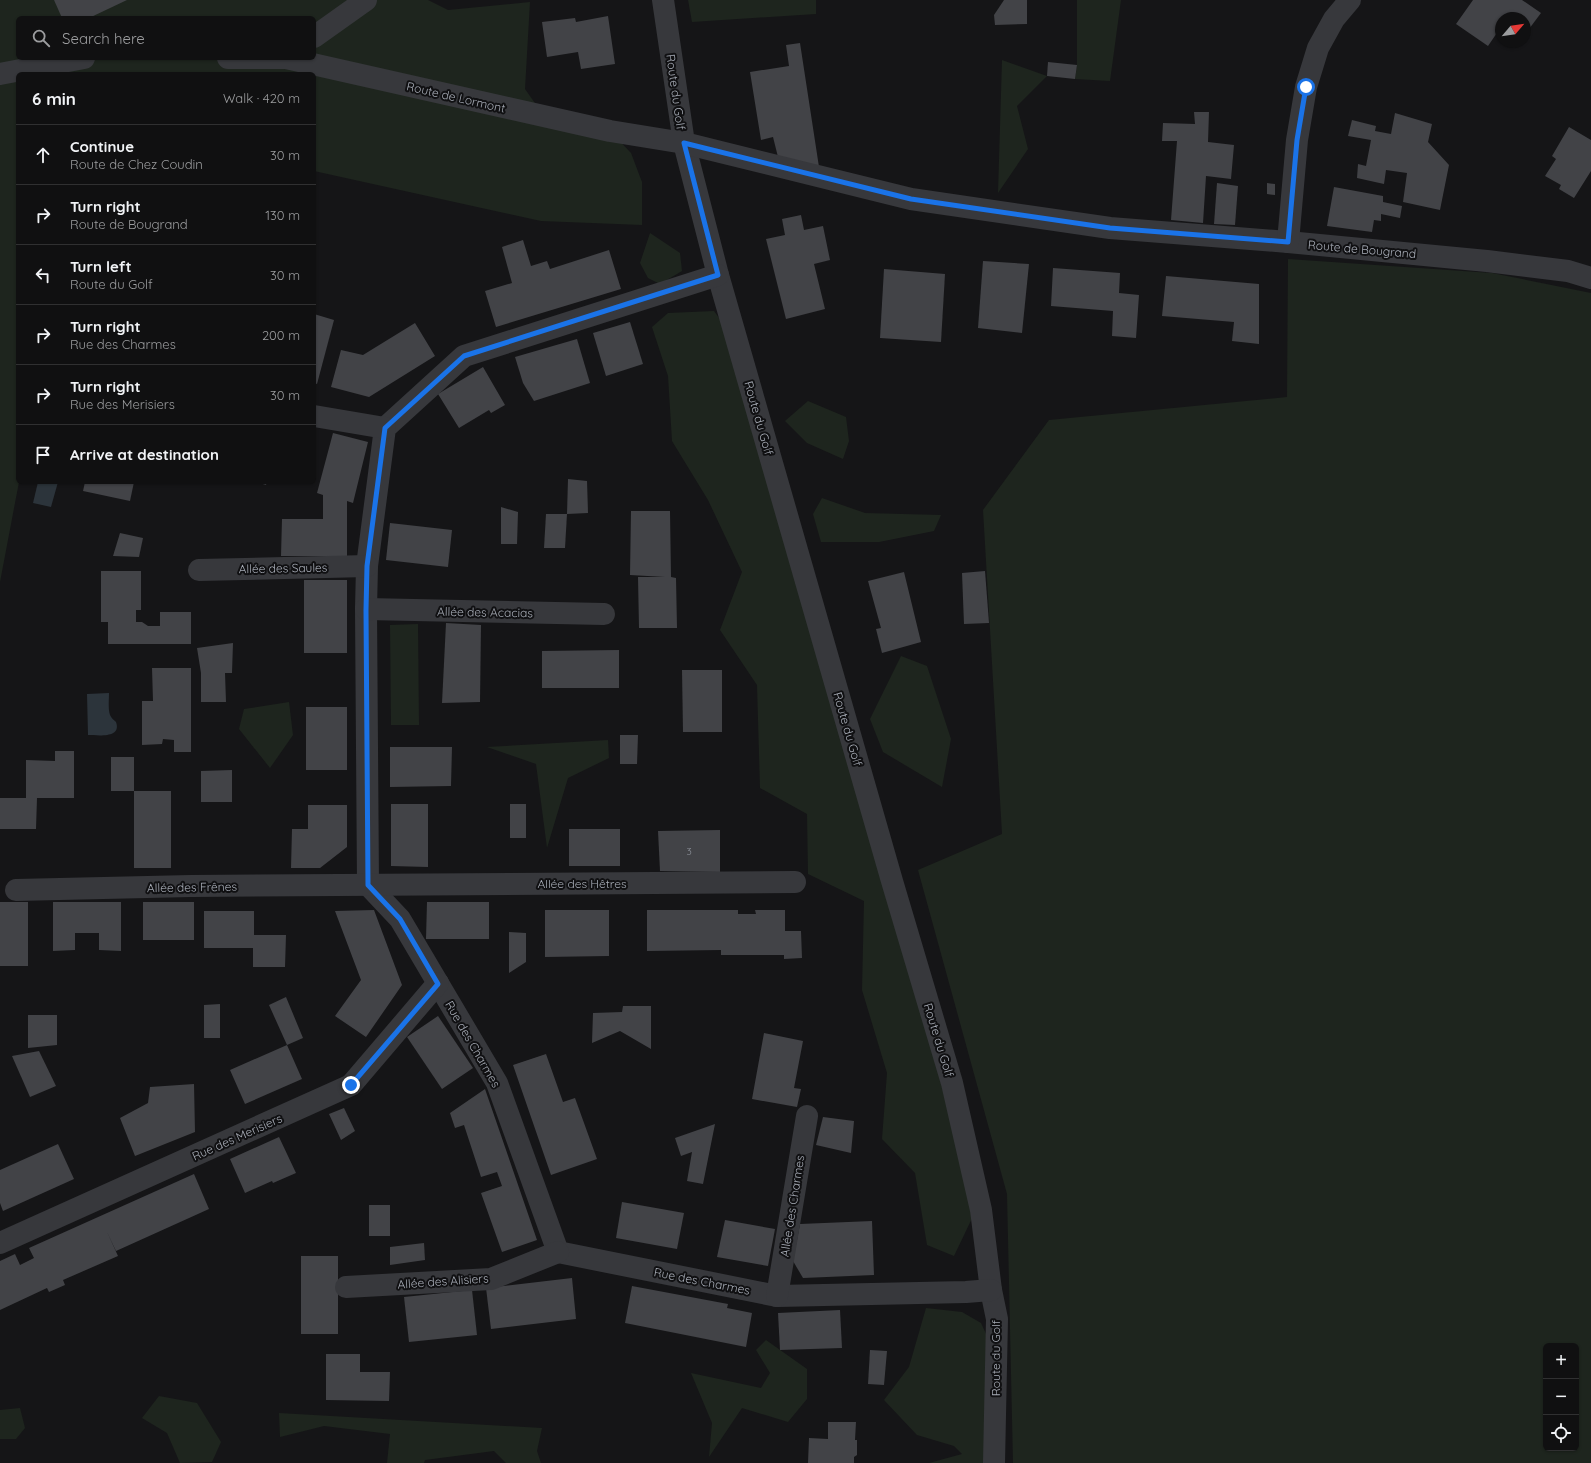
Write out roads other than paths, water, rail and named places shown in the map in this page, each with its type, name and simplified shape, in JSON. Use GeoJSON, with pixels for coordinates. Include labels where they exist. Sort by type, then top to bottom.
{"type":"FeatureCollection","features":[{"type":"Feature","properties":{"kind":"street"},"geometry":{"type":"LineString","coordinates":[[316,37],[366,0]]}},
{"type":"Feature","properties":{"kind":"street","name":"Route du Golf"},"geometry":{"type":"LineString","coordinates":[[663,0],[684,143],[718,275],[892,881],[952,1083],[981,1210],[991,1290],[997,1319],[994,1463]]}},
{"type":"Feature","properties":{"kind":"street"},"geometry":{"type":"LineString","coordinates":[[1288,242],[1297,140],[1306,87],[1318,48],[1334,19],[1350,0]]}},
{"type":"Feature","properties":{"kind":"street"},"geometry":{"type":"LineString","coordinates":[[0,74],[74,60]]}},
{"type":"Feature","properties":{"kind":"street","name":"Route de Lormont"},"geometry":{"type":"LineString","coordinates":[[295,60],[610,131],[684,143]]}},
{"type":"Feature","properties":{"kind":"street","name":"Route de Bougrand"},"geometry":{"type":"LineString","coordinates":[[684,143],[911,199],[1110,228],[1288,242],[1539,267],[1568,271],[1591,278]]}},
{"type":"Feature","properties":{"kind":"street"},"geometry":{"type":"LineString","coordinates":[[368,885],[367,566],[385,428],[464,356],[718,275]]}},
{"type":"Feature","properties":{"kind":"street"},"geometry":{"type":"LineString","coordinates":[[316,416],[385,428]]}},
{"type":"Feature","properties":{"kind":"street","name":"Allée des Saules"},"geometry":{"type":"LineString","coordinates":[[199,570],[367,566]]}},
{"type":"Feature","properties":{"kind":"street","name":"Allée des Acacias"},"geometry":{"type":"LineString","coordinates":[[366,610],[604,614]]}},
{"type":"Feature","properties":{"kind":"street","name":"Allée des Hêtres"},"geometry":{"type":"LineString","coordinates":[[368,885],[795,882]]}},
{"type":"Feature","properties":{"kind":"street","name":"Rue des Charmes"},"geometry":{"type":"LineString","coordinates":[[368,885],[400,919],[498,1083],[558,1252],[777,1296],[966,1292],[991,1290]]}},
{"type":"Feature","properties":{"kind":"street","name":"Allée des Frênes"},"geometry":{"type":"LineString","coordinates":[[16,890],[191,886],[368,885]]}},
{"type":"Feature","properties":{"kind":"street","name":"Rue des Merisiers"},"geometry":{"type":"LineString","coordinates":[[0,1243],[351,1085],[438,984]]}},
{"type":"Feature","properties":{"kind":"street","name":"Allée des Charmes"},"geometry":{"type":"LineString","coordinates":[[777,1296],[807,1116]]}},
{"type":"Feature","properties":{"kind":"street","name":"Allée des Alisiers"},"geometry":{"type":"LineString","coordinates":[[346,1287],[491,1279],[558,1252]]}}]}
